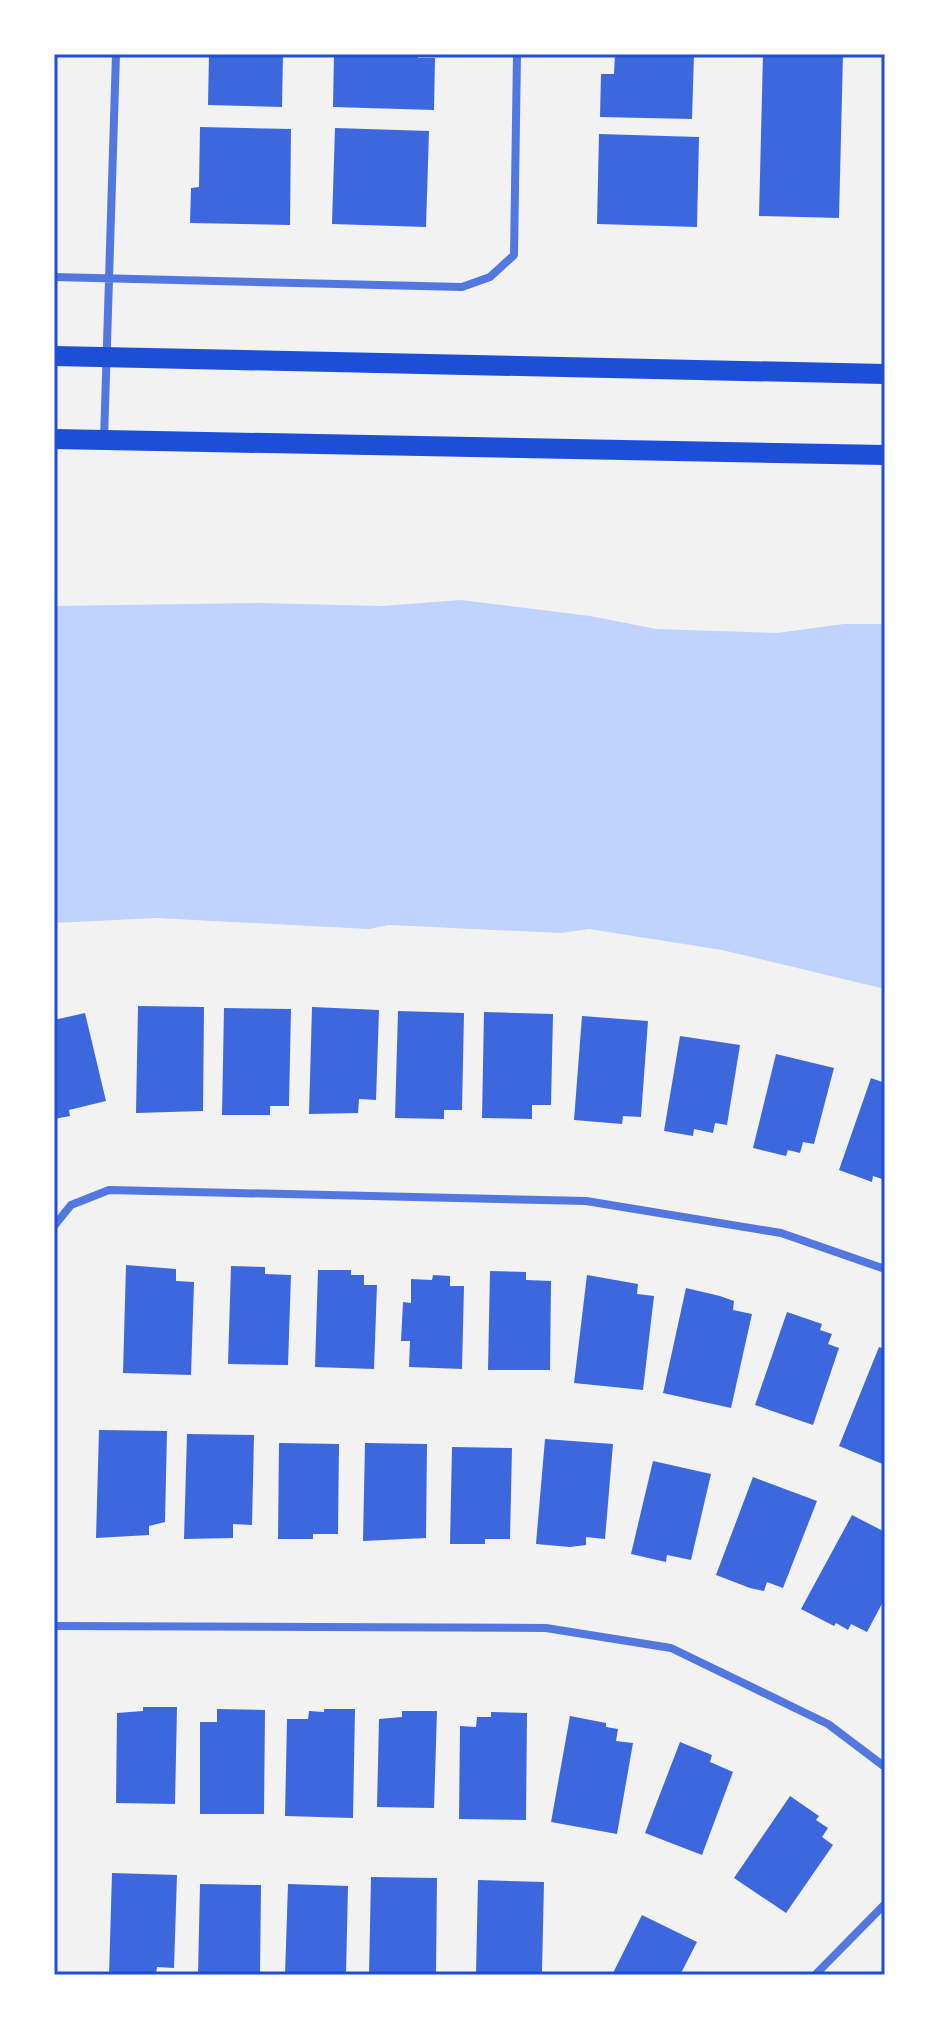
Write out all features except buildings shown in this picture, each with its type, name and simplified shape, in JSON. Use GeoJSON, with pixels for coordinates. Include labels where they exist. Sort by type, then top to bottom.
{"type":"FeatureCollection","features":[{"type":"Feature","properties":{"kind":"main road"},"geometry":{"type":"LineString","coordinates":[[54,356],[885,374]]}},
{"type":"Feature","properties":{"kind":"main road"},"geometry":{"type":"LineString","coordinates":[[54,439],[885,455]]}},
{"type":"Feature","properties":{"kind":"street"},"geometry":{"type":"LineString","coordinates":[[104,440],[112,278],[116,54]]}},
{"type":"Feature","properties":{"kind":"street"},"geometry":{"type":"LineString","coordinates":[[54,277],[462,287],[490,277],[514,255],[517,54]]}},
{"type":"Feature","properties":{"kind":"street"},"geometry":{"type":"LineString","coordinates":[[54,1226],[71,1205],[109,1190],[586,1201],[781,1233],[885,1269]]}},
{"type":"Feature","properties":{"kind":"street"},"geometry":{"type":"LineString","coordinates":[[54,1626],[546,1628],[671,1648],[828,1724],[885,1767]]}},
{"type":"Feature","properties":{"kind":"street"},"geometry":{"type":"LineString","coordinates":[[815,1975],[885,1904]]}},
{"type":"Feature","properties":{"kind":"water"},"geometry":{"type":"Polygon","coordinates":[[[461,600],[590,616],[656,629],[777,633],[844,624],[885,624],[885,989],[722,950],[589,929],[561,933],[389,925],[369,929],[156,918],[54,923],[54,606],[259,603],[382,606],[461,600]]]}}]}
